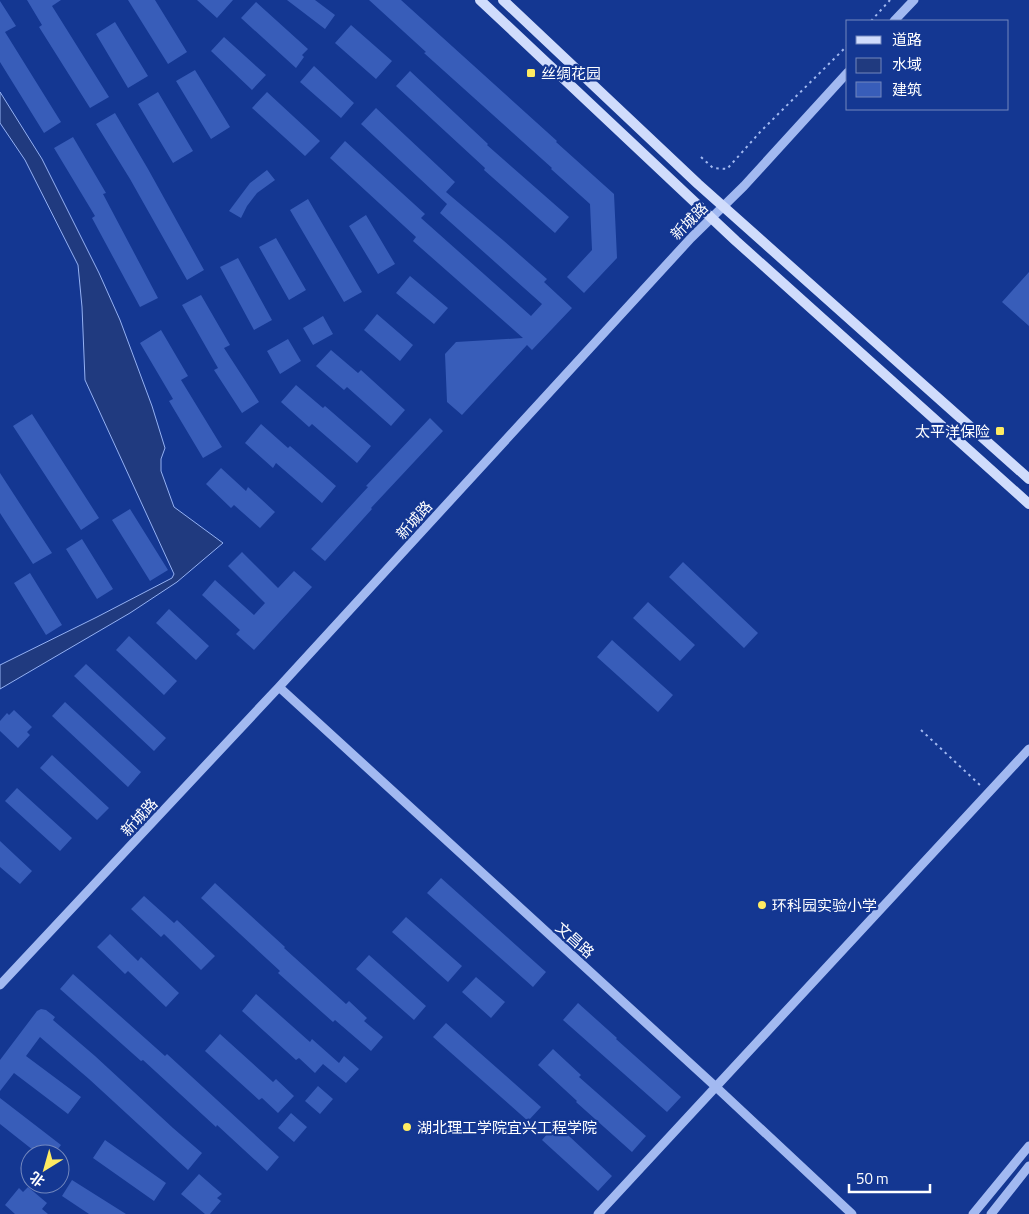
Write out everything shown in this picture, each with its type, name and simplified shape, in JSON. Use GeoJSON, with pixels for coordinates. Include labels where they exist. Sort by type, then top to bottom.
{"type":"FeatureCollection","features":[{"type":"Feature","properties":{"kind":"main road"},"geometry":{"type":"LineString","coordinates":[[480,0],[711,218],[1029,504]]}},
{"type":"Feature","properties":{"kind":"main road"},"geometry":{"type":"LineString","coordinates":[[504,0],[723,206],[1029,479]]}},
{"type":"Feature","properties":{"kind":"street"},"geometry":{"type":"LineString","coordinates":[[895,20],[914,0]]}},
{"type":"Feature","properties":{"kind":"street","name":"新城路"},"geometry":{"type":"LineString","coordinates":[[0,985],[279,687],[670,260],[744,186],[846,74]]}},
{"type":"Feature","properties":{"kind":"street","name":"文昌路"},"geometry":{"type":"LineString","coordinates":[[279,687],[852,1214]]}},
{"type":"Feature","properties":{"kind":"street"},"geometry":{"type":"LineString","coordinates":[[598,1214],[1029,749]]}},
{"type":"Feature","properties":{"kind":"street"},"geometry":{"type":"LineString","coordinates":[[973,1214],[1029,1146]]}},
{"type":"Feature","properties":{"kind":"street"},"geometry":{"type":"LineString","coordinates":[[991,1214],[1029,1166]]}},
{"type":"Feature","properties":{"kind":"path"},"geometry":{"type":"LineString","coordinates":[[872,20],[890,0]]}},
{"type":"Feature","properties":{"kind":"path"},"geometry":{"type":"LineString","coordinates":[[700,157],[713,168],[728,169],[761,131],[846,47]]}},
{"type":"Feature","properties":{"kind":"path"},"geometry":{"type":"LineString","coordinates":[[921,730],[988,792]]}},
{"type":"Feature","properties":{"kind":"water"},"geometry":{"type":"Polygon","coordinates":[[[0,92],[42,159],[99,273],[120,320],[152,406],[165,448],[161,459],[161,471],[174,507],[223,543],[177,582],[130,613],[0,689],[0,665],[172,578],[174,574],[85,380],[78,265],[25,160],[0,123],[0,92]]]}},
{"type":"Feature","properties":{"kind":"building"},"geometry":{"type":"Polygon","coordinates":[[[27,0],[61,0],[52,6],[109,97],[90,108],[39,27],[42,25],[27,0]]]}},
{"type":"Feature","properties":{"kind":"building"},"geometry":{"type":"Polygon","coordinates":[[[128,0],[155,0],[187,52],[168,64],[128,0]]]}},
{"type":"Feature","properties":{"kind":"building"},"geometry":{"type":"Polygon","coordinates":[[[197,0],[233,0],[217,18],[197,0]]]}},
{"type":"Feature","properties":{"kind":"building"},"geometry":{"type":"Polygon","coordinates":[[[287,0],[315,0],[335,15],[325,29],[287,0]]]}},
{"type":"Feature","properties":{"kind":"building"},"geometry":{"type":"Polygon","coordinates":[[[369,0],[401,0],[614,194],[617,258],[584,293],[567,277],[592,250],[590,204],[424,53],[426,52],[369,0]]]}},
{"type":"Feature","properties":{"kind":"building"},"geometry":{"type":"Polygon","coordinates":[[[0,1],[16,26],[5,32],[61,122],[44,133],[0,62],[0,1]]]}},
{"type":"Feature","properties":{"kind":"building"},"geometry":{"type":"Polygon","coordinates":[[[256,2],[308,49],[302,55],[304,57],[296,68],[241,18],[256,2]]]}},
{"type":"Feature","properties":{"kind":"building"},"geometry":{"type":"Polygon","coordinates":[[[115,22],[148,76],[128,88],[96,34],[115,22]]]}},
{"type":"Feature","properties":{"kind":"building"},"geometry":{"type":"Polygon","coordinates":[[[351,25],[392,61],[376,79],[335,43],[351,25]]]}},
{"type":"Feature","properties":{"kind":"building"},"geometry":{"type":"Polygon","coordinates":[[[224,37],[266,75],[252,90],[211,51],[224,37]]]}},
{"type":"Feature","properties":{"kind":"building"},"geometry":{"type":"Polygon","coordinates":[[[314,66],[354,103],[341,118],[300,82],[314,66]]]}},
{"type":"Feature","properties":{"kind":"building"},"geometry":{"type":"Polygon","coordinates":[[[195,70],[230,127],[211,139],[176,81],[195,70]]]}},
{"type":"Feature","properties":{"kind":"building"},"geometry":{"type":"Polygon","coordinates":[[[410,71],[487,145],[569,217],[555,233],[484,170],[485,168],[396,86],[410,71]]]}},
{"type":"Feature","properties":{"kind":"building"},"geometry":{"type":"Polygon","coordinates":[[[158,92],[193,151],[173,163],[138,104],[158,92]]]}},
{"type":"Feature","properties":{"kind":"building"},"geometry":{"type":"Polygon","coordinates":[[[267,92],[320,141],[305,156],[252,108],[267,92]]]}},
{"type":"Feature","properties":{"kind":"building"},"geometry":{"type":"Polygon","coordinates":[[[376,108],[455,182],[446,192],[547,279],[544,282],[572,308],[532,350],[527,345],[462,415],[447,402],[445,354],[456,342],[523,338],[413,241],[416,237],[330,158],[345,141],[425,214],[421,218],[531,316],[542,304],[440,213],[447,204],[361,124],[376,108]]]}},
{"type":"Feature","properties":{"kind":"building"},"geometry":{"type":"Polygon","coordinates":[[[115,113],[204,270],[187,280],[130,179],[96,124],[115,113]]]}},
{"type":"Feature","properties":{"kind":"building"},"geometry":{"type":"Polygon","coordinates":[[[73,137],[106,193],[103,194],[158,298],[140,307],[92,218],[95,216],[54,148],[73,137]]]}},
{"type":"Feature","properties":{"kind":"building"},"geometry":{"type":"Polygon","coordinates":[[[267,170],[275,180],[257,193],[241,218],[229,211],[250,183],[267,170]]]}},
{"type":"Feature","properties":{"kind":"building"},"geometry":{"type":"Polygon","coordinates":[[[308,199],[362,292],[344,302],[290,210],[308,199]]]}},
{"type":"Feature","properties":{"kind":"building"},"geometry":{"type":"Polygon","coordinates":[[[366,215],[395,264],[378,274],[349,226],[366,215]]]}},
{"type":"Feature","properties":{"kind":"building"},"geometry":{"type":"Polygon","coordinates":[[[276,238],[306,290],[289,300],[259,247],[276,238]]]}},
{"type":"Feature","properties":{"kind":"building"},"geometry":{"type":"Polygon","coordinates":[[[238,258],[272,320],[254,330],[220,267],[238,258]]]}},
{"type":"Feature","properties":{"kind":"building"},"geometry":{"type":"Polygon","coordinates":[[[1029,272],[1029,326],[1002,302],[1029,272]]]}},
{"type":"Feature","properties":{"kind":"building"},"geometry":{"type":"Polygon","coordinates":[[[410,276],[448,308],[434,324],[396,293],[410,276]]]}},
{"type":"Feature","properties":{"kind":"building"},"geometry":{"type":"Polygon","coordinates":[[[201,295],[230,345],[224,348],[259,402],[242,413],[214,370],[218,368],[182,305],[201,295]]]}},
{"type":"Feature","properties":{"kind":"building"},"geometry":{"type":"Polygon","coordinates":[[[377,314],[413,345],[400,361],[364,330],[377,314]]]}},
{"type":"Feature","properties":{"kind":"building"},"geometry":{"type":"Polygon","coordinates":[[[323,316],[333,334],[313,345],[303,328],[323,316]]]}},
{"type":"Feature","properties":{"kind":"building"},"geometry":{"type":"Polygon","coordinates":[[[161,330],[188,376],[181,380],[222,447],[203,458],[169,401],[173,399],[140,343],[161,330]]]}},
{"type":"Feature","properties":{"kind":"building"},"geometry":{"type":"Polygon","coordinates":[[[288,339],[301,361],[280,374],[267,351],[288,339]]]}},
{"type":"Feature","properties":{"kind":"building"},"geometry":{"type":"Polygon","coordinates":[[[331,350],[358,373],[361,370],[405,410],[391,426],[347,387],[344,390],[316,366],[331,350]]]}},
{"type":"Feature","properties":{"kind":"building"},"geometry":{"type":"Polygon","coordinates":[[[296,385],[323,408],[325,406],[371,446],[357,463],[312,424],[309,427],[281,402],[296,385]]]}},
{"type":"Feature","properties":{"kind":"building"},"geometry":{"type":"Polygon","coordinates":[[[32,414],[99,518],[81,530],[13,426],[32,414]]]}},
{"type":"Feature","properties":{"kind":"building"},"geometry":{"type":"Polygon","coordinates":[[[430,418],[443,431],[371,508],[325,561],[311,549],[368,487],[366,486],[430,418]]]}},
{"type":"Feature","properties":{"kind":"building"},"geometry":{"type":"Polygon","coordinates":[[[261,424],[288,448],[290,446],[336,486],[322,503],[276,463],[273,468],[245,443],[261,424]]]}},
{"type":"Feature","properties":{"kind":"building"},"geometry":{"type":"Polygon","coordinates":[[[221,468],[246,491],[248,487],[275,512],[260,528],[234,505],[231,508],[206,484],[221,468]]]}},
{"type":"Feature","properties":{"kind":"building"},"geometry":{"type":"Polygon","coordinates":[[[0,473],[52,553],[33,564],[0,513],[0,473]]]}},
{"type":"Feature","properties":{"kind":"building"},"geometry":{"type":"Polygon","coordinates":[[[130,509],[168,570],[150,581],[112,520],[130,509]]]}},
{"type":"Feature","properties":{"kind":"building"},"geometry":{"type":"Polygon","coordinates":[[[82,539],[113,589],[97,599],[66,549],[82,539]]]}},
{"type":"Feature","properties":{"kind":"building"},"geometry":{"type":"Polygon","coordinates":[[[242,552],[278,588],[294,571],[312,587],[254,650],[236,634],[240,630],[202,595],[215,580],[254,615],[265,603],[228,566],[242,552]]]}},
{"type":"Feature","properties":{"kind":"building"},"geometry":{"type":"Polygon","coordinates":[[[683,562],[758,633],[744,648],[669,577],[683,562]]]}},
{"type":"Feature","properties":{"kind":"building"},"geometry":{"type":"Polygon","coordinates":[[[30,573],[62,625],[46,635],[14,583],[30,573]]]}},
{"type":"Feature","properties":{"kind":"building"},"geometry":{"type":"Polygon","coordinates":[[[648,602],[695,645],[680,661],[633,618],[648,602]]]}},
{"type":"Feature","properties":{"kind":"building"},"geometry":{"type":"Polygon","coordinates":[[[169,609],[209,646],[196,660],[156,623],[169,609]]]}},
{"type":"Feature","properties":{"kind":"building"},"geometry":{"type":"Polygon","coordinates":[[[129,636],[177,681],[164,695],[116,650],[129,636]]]}},
{"type":"Feature","properties":{"kind":"building"},"geometry":{"type":"Polygon","coordinates":[[[612,640],[673,695],[658,712],[597,657],[612,640]]]}},
{"type":"Feature","properties":{"kind":"building"},"geometry":{"type":"Polygon","coordinates":[[[86,664],[166,738],[154,751],[74,676],[86,664]]]}},
{"type":"Feature","properties":{"kind":"building"},"geometry":{"type":"Polygon","coordinates":[[[65,702],[141,772],[128,787],[52,716],[65,702]]]}},
{"type":"Feature","properties":{"kind":"building"},"geometry":{"type":"Polygon","coordinates":[[[14,710],[32,727],[27,732],[30,735],[18,748],[0,731],[0,721],[7,713],[9,715],[14,710]]]}},
{"type":"Feature","properties":{"kind":"building"},"geometry":{"type":"Polygon","coordinates":[[[52,755],[109,808],[97,820],[40,768],[52,755]]]}},
{"type":"Feature","properties":{"kind":"building"},"geometry":{"type":"Polygon","coordinates":[[[17,788],[72,838],[60,851],[5,801],[17,788]]]}},
{"type":"Feature","properties":{"kind":"building"},"geometry":{"type":"Polygon","coordinates":[[[0,841],[32,871],[20,884],[0,867],[0,841]]]}},
{"type":"Feature","properties":{"kind":"building"},"geometry":{"type":"Polygon","coordinates":[[[441,878],[546,972],[533,987],[427,893],[441,878]]]}},
{"type":"Feature","properties":{"kind":"building"},"geometry":{"type":"Polygon","coordinates":[[[215,883],[346,1004],[349,1001],[367,1018],[364,1021],[383,1037],[371,1051],[335,1020],[333,1022],[278,973],[280,971],[201,898],[215,883]]]}},
{"type":"Feature","properties":{"kind":"building"},"geometry":{"type":"Polygon","coordinates":[[[144,896],[174,923],[177,920],[215,956],[201,970],[164,934],[161,937],[131,909],[144,896]]]}},
{"type":"Feature","properties":{"kind":"building"},"geometry":{"type":"Polygon","coordinates":[[[406,917],[462,966],[448,982],[392,932],[406,917]]]}},
{"type":"Feature","properties":{"kind":"building"},"geometry":{"type":"Polygon","coordinates":[[[110,934],[138,961],[141,957],[179,993],[166,1007],[128,971],[125,974],[97,947],[110,934]]]}},
{"type":"Feature","properties":{"kind":"building"},"geometry":{"type":"Polygon","coordinates":[[[369,955],[426,1006],[414,1020],[356,969],[369,955]]]}},
{"type":"Feature","properties":{"kind":"building"},"geometry":{"type":"Polygon","coordinates":[[[73,974],[165,1056],[167,1054],[279,1157],[267,1171],[217,1125],[216,1127],[143,1060],[141,1061],[60,989],[73,974]]]}},
{"type":"Feature","properties":{"kind":"building"},"geometry":{"type":"Polygon","coordinates":[[[476,977],[505,1002],[491,1018],[462,992],[476,977]]]}},
{"type":"Feature","properties":{"kind":"building"},"geometry":{"type":"Polygon","coordinates":[[[256,994],[310,1042],[312,1039],[339,1063],[344,1056],[359,1069],[346,1083],[323,1064],[315,1073],[299,1058],[296,1060],[242,1011],[256,994]]]}},
{"type":"Feature","properties":{"kind":"building"},"geometry":{"type":"Polygon","coordinates":[[[578,1003],[681,1097],[667,1112],[563,1020],[578,1003]]]}},
{"type":"Feature","properties":{"kind":"building"},"geometry":{"type":"Polygon","coordinates":[[[41,1009],[46,1010],[55,1017],[53,1020],[202,1153],[188,1170],[89,1079],[40,1037],[26,1056],[81,1097],[68,1114],[14,1073],[0,1091],[0,1060],[37,1011],[41,1009]]]}},
{"type":"Feature","properties":{"kind":"building"},"geometry":{"type":"Polygon","coordinates":[[[446,1023],[541,1107],[528,1121],[433,1037],[446,1023]]]}},
{"type":"Feature","properties":{"kind":"building"},"geometry":{"type":"Polygon","coordinates":[[[220,1034],[273,1082],[276,1079],[294,1096],[278,1113],[262,1098],[259,1100],[205,1051],[220,1034]]]}},
{"type":"Feature","properties":{"kind":"building"},"geometry":{"type":"Polygon","coordinates":[[[553,1049],[581,1075],[579,1077],[646,1136],[632,1152],[538,1065],[553,1049]]]}},
{"type":"Feature","properties":{"kind":"building"},"geometry":{"type":"Polygon","coordinates":[[[318,1086],[333,1099],[320,1114],[305,1101],[318,1086]]]}},
{"type":"Feature","properties":{"kind":"building"},"geometry":{"type":"Polygon","coordinates":[[[0,1098],[60,1144],[25,1144],[0,1124],[0,1098]]]}},
{"type":"Feature","properties":{"kind":"building"},"geometry":{"type":"Polygon","coordinates":[[[291,1113],[307,1127],[294,1142],[278,1128],[291,1113]]]}},
{"type":"Feature","properties":{"kind":"building"},"geometry":{"type":"Polygon","coordinates":[[[556,1124],[612,1176],[598,1191],[542,1140],[556,1124]]]}},
{"type":"Feature","properties":{"kind":"building"},"geometry":{"type":"Polygon","coordinates":[[[105,1140],[166,1183],[154,1201],[93,1158],[105,1140]]]}},
{"type":"Feature","properties":{"kind":"building"},"geometry":{"type":"Polygon","coordinates":[[[199,1174],[222,1194],[217,1198],[221,1201],[210,1214],[205,1214],[181,1194],[199,1174]]]}},
{"type":"Feature","properties":{"kind":"building"},"geometry":{"type":"Polygon","coordinates":[[[72,1180],[126,1214],[89,1214],[62,1196],[63,1194],[70,1194],[70,1183],[72,1180]]]}},
{"type":"Feature","properties":{"kind":"building"},"geometry":{"type":"Polygon","coordinates":[[[19,1188],[20,1194],[36,1194],[47,1203],[42,1209],[48,1214],[15,1214],[5,1205],[19,1188]]]}},
{"type":"Feature","properties":{"kind":"place","name":"丝绸花园"},"geometry":{"type":"Point","coordinates":[531,73]}},
{"type":"Feature","properties":{"kind":"place","name":"太平洋保险"},"geometry":{"type":"Point","coordinates":[1000,431]}},
{"type":"Feature","properties":{"kind":"place","name":"环科园实验小学"},"geometry":{"type":"Point","coordinates":[762,905]}},
{"type":"Feature","properties":{"kind":"place","name":"湖北理工学院宜兴工程学院"},"geometry":{"type":"Point","coordinates":[407,1127]}}]}
